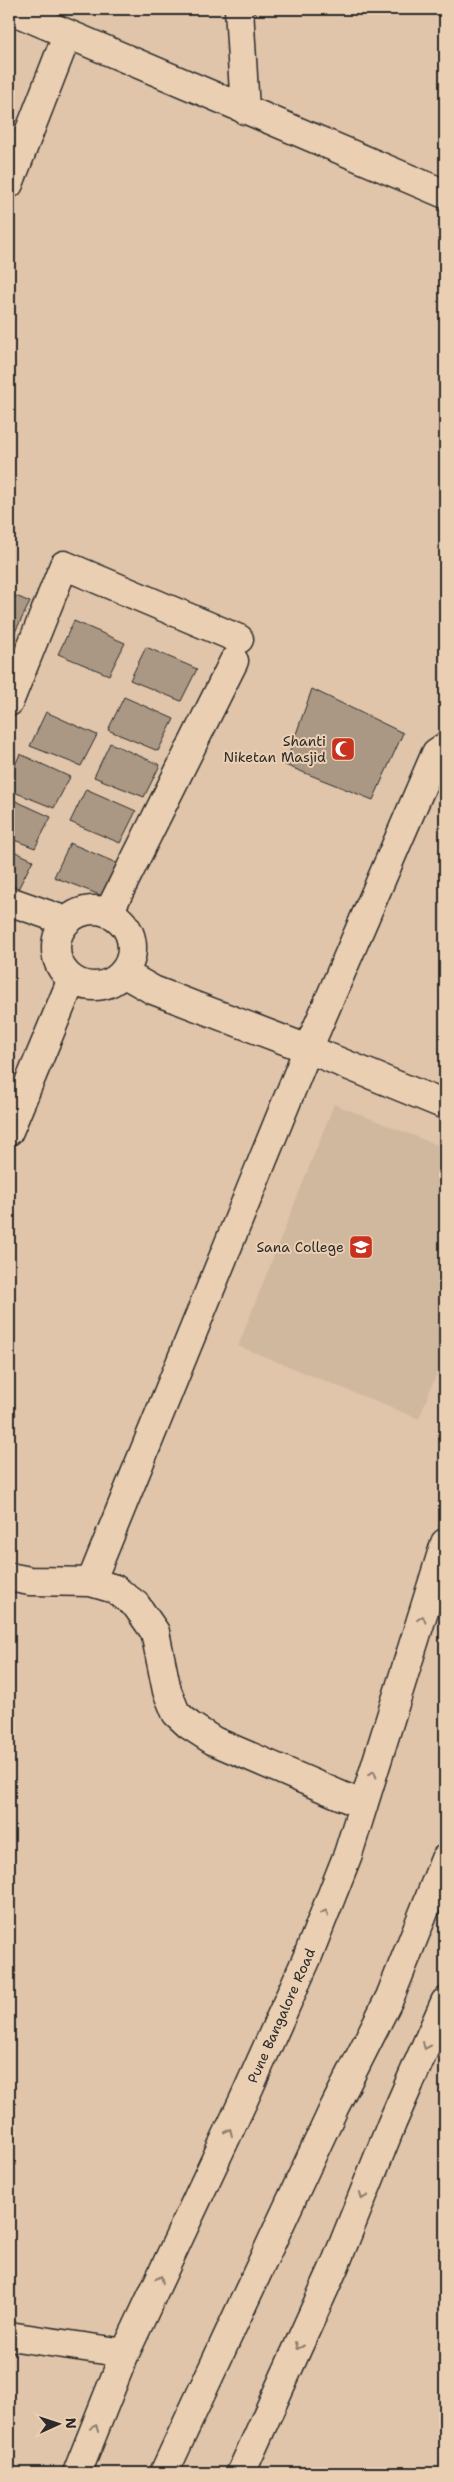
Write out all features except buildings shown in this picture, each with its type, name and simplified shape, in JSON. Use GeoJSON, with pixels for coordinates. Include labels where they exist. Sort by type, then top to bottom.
{"type":"FeatureCollection","features":[{"type":"Feature","properties":{"kind":"street"},"geometry":{"type":"LineString","coordinates":[[9,9],[445,194]]}},
{"type":"Feature","properties":{"kind":"street"},"geometry":{"type":"LineString","coordinates":[[239,9],[245,110]]}},
{"type":"Feature","properties":{"kind":"street"},"geometry":{"type":"LineString","coordinates":[[9,184],[67,35]]}},
{"type":"Feature","properties":{"kind":"street"},"geometry":{"type":"LineString","coordinates":[[9,702],[64,565],[236,650],[109,912]]}},
{"type":"Feature","properties":{"kind":"street"},"geometry":{"type":"LineString","coordinates":[[91,1582],[308,1049],[436,753],[445,747]]}},
{"type":"Feature","properties":{"kind":"street"},"geometry":{"type":"LineString","coordinates":[[9,901],[66,921]]}},
{"type":"Feature","properties":{"kind":"street"},"geometry":{"type":"LineString","coordinates":[[89,909],[109,912],[120,919],[130,935],[132,948],[130,962],[123,973],[112,982],[99,986],[86,986],[72,979],[63,970],[55,952],[56,938],[66,921],[76,913],[89,909]]}},
{"type":"Feature","properties":{"kind":"street"},"geometry":{"type":"LineString","coordinates":[[123,973],[153,990],[308,1049],[445,1105]]}},
{"type":"Feature","properties":{"kind":"street"},"geometry":{"type":"LineString","coordinates":[[9,1131],[72,979]]}},
{"type":"Feature","properties":{"kind":"street","name":"Pune Bangalore Road"},"geometry":{"type":"LineString","coordinates":[[77,2473],[125,2353],[244,2100],[307,1958],[348,1854],[445,1543]]}},
{"type":"Feature","properties":{"kind":"street"},"geometry":{"type":"LineString","coordinates":[[9,1576],[30,1582],[91,1582],[115,1589],[136,1605],[155,1632],[167,1691],[176,1713],[189,1725],[214,1741],[363,1805]]}},
{"type":"Feature","properties":{"kind":"street"},"geometry":{"type":"LineString","coordinates":[[164,2473],[334,2108],[390,1997],[445,1859]]}},
{"type":"Feature","properties":{"kind":"street"},"geometry":{"type":"LineString","coordinates":[[241,2473],[335,2265],[392,2123],[445,2002]]}},
{"type":"Feature","properties":{"kind":"street"},"geometry":{"type":"LineString","coordinates":[[9,2336],[125,2353]]}},
{"type":"Feature","properties":{"kind":"shaded area","name":"Sana College"},"geometry":{"type":"Polygon","coordinates":[[[334,1104],[445,1148],[445,1352],[419,1419],[238,1346],[334,1104]]]}},
{"type":"Feature","properties":{"kind":"place","name":"Shanti Niketan Masjid"},"geometry":{"type":"Point","coordinates":[343,749]}},
{"type":"Feature","properties":{"kind":"place","name":"Sana College"},"geometry":{"type":"Point","coordinates":[361,1247]}}]}
